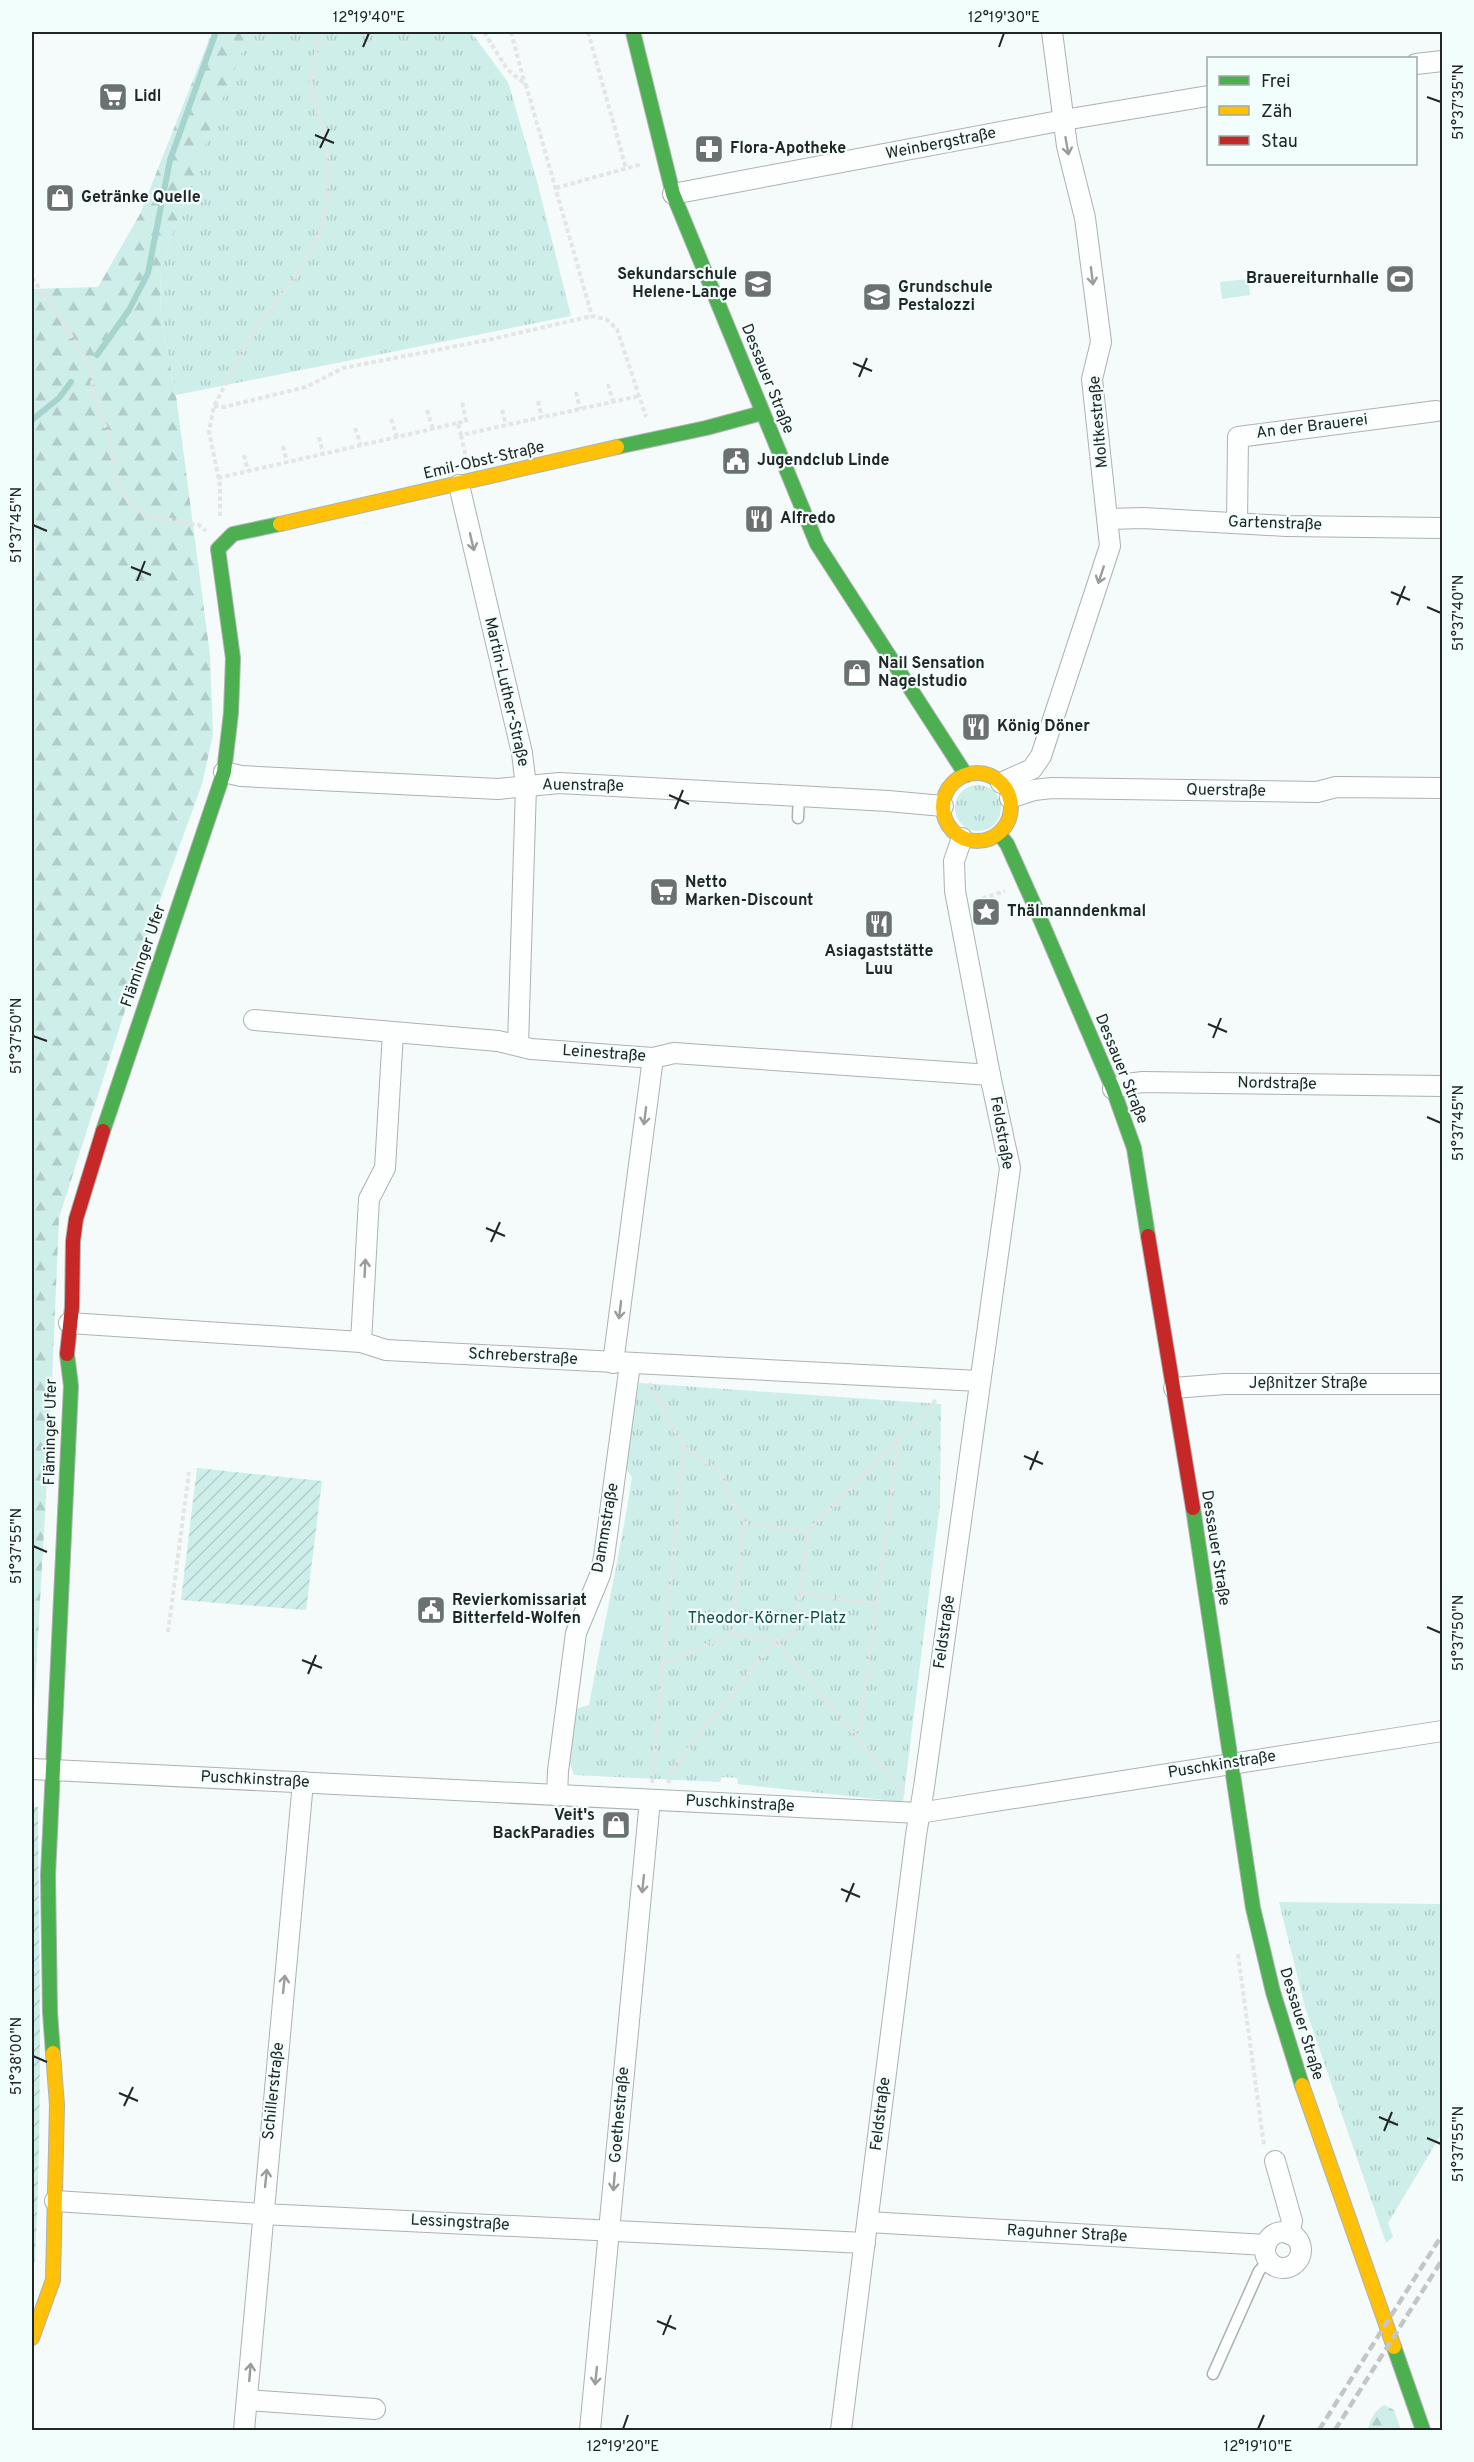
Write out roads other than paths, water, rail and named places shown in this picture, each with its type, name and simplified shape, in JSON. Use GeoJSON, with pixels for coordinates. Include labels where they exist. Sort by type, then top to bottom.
{"type":"FeatureCollection","features":[{"type":"Feature","properties":{"kind":"street","name":"Dessauer Straße"},"geometry":{"type":"LineString","coordinates":[[633,32],[673,194],[817,544],[966,775]]}},
{"type":"Feature","properties":{"kind":"street","name":"Moltkestraße"},"geometry":{"type":"LineString","coordinates":[[1005,791],[1032,769],[1041,756],[1110,546],[1092,379],[1101,342],[1085,218],[1067,146],[1052,32]]}},
{"type":"Feature","properties":{"kind":"street"},"geometry":{"type":"LineString","coordinates":[[1417,64],[1443,61]]}},
{"type":"Feature","properties":{"kind":"street","name":"Weinbergstraße"},"geometry":{"type":"LineString","coordinates":[[673,194],[1064,120],[1207,96]]}},
{"type":"Feature","properties":{"kind":"street","name":"An der Brauerei"},"geometry":{"type":"LineString","coordinates":[[1237,523],[1238,437],[1436,411]]}},
{"type":"Feature","properties":{"kind":"street","name":"Emil-Obst-Straße"},"geometry":{"type":"LineString","coordinates":[[220,547],[233,534],[459,485],[653,438],[727,424],[762,412]]}},
{"type":"Feature","properties":{"kind":"street","name":"Martin-Luther-Straße"},"geometry":{"type":"LineString","coordinates":[[459,485],[522,753],[526,786],[518,1046]]}},
{"type":"Feature","properties":{"kind":"street","name":"Gartenstraße"},"geometry":{"type":"LineString","coordinates":[[1108,519],[1286,526],[1443,528]]}},
{"type":"Feature","properties":{"kind":"street","name":"Fläminger Ufer"},"geometry":{"type":"LineString","coordinates":[[32,2338],[53,2280],[57,2105],[50,2013],[48,1887],[71,1386],[66,1360],[72,1307],[73,1241],[76,1219],[113,1099],[224,772],[231,713],[233,658],[220,547]]}},
{"type":"Feature","properties":{"kind":"street","name":"Auenstraße"},"geometry":{"type":"LineString","coordinates":[[224,772],[242,776],[498,789],[559,783],[926,803],[943,806]]}},
{"type":"Feature","properties":{"kind":"street"},"geometry":{"type":"LineString","coordinates":[[966,775],[988,775],[1005,791],[1010,818],[999,834],[985,841],[970,841],[962,838],[948,825],[943,806],[944,798],[952,784],[966,775]]}},
{"type":"Feature","properties":{"kind":"street","name":"Querstraße"},"geometry":{"type":"LineString","coordinates":[[1005,791],[1052,788],[1317,792],[1336,787],[1443,788]]}},
{"type":"Feature","properties":{"kind":"street","name":"Dessauer Straße"},"geometry":{"type":"LineString","coordinates":[[999,834],[1007,844],[1026,885],[1113,1089],[1127,1124],[1136,1156],[1174,1388],[1252,1908],[1273,1992],[1296,2067],[1423,2430]]}},
{"type":"Feature","properties":{"kind":"street","name":"Feldstraße"},"geometry":{"type":"LineString","coordinates":[[841,2430],[919,1813],[1010,1168],[957,906],[953,870],[962,838]]}},
{"type":"Feature","properties":{"kind":"street","name":"Leinestraße"},"geometry":{"type":"LineString","coordinates":[[254,1020],[498,1041],[531,1048],[653,1058],[674,1053],[990,1075]]}},
{"type":"Feature","properties":{"kind":"street"},"geometry":{"type":"LineString","coordinates":[[361,1342],[369,1200],[385,1168],[393,1033]]}},
{"type":"Feature","properties":{"kind":"street","name":"Dammstraße"},"geometry":{"type":"LineString","coordinates":[[557,1796],[558,1771],[576,1633],[600,1575],[604,1557],[630,1364],[653,1058]]}},
{"type":"Feature","properties":{"kind":"street","name":"Nordstraße"},"geometry":{"type":"LineString","coordinates":[[1113,1089],[1143,1082],[1443,1086]]}},
{"type":"Feature","properties":{"kind":"street","name":"Schreberstraße"},"geometry":{"type":"LineString","coordinates":[[69,1323],[361,1342],[386,1350],[979,1381]]}},
{"type":"Feature","properties":{"kind":"street","name":"Jeßnitzer Straße"},"geometry":{"type":"LineString","coordinates":[[1174,1388],[1226,1384],[1443,1384]]}},
{"type":"Feature","properties":{"kind":"street","name":"Puschkinstraße"},"geometry":{"type":"LineString","coordinates":[[32,1769],[919,1813],[1443,1731]]}},
{"type":"Feature","properties":{"kind":"street","name":"Schillerstraße"},"geometry":{"type":"LineString","coordinates":[[244,2430],[303,1782]]}},
{"type":"Feature","properties":{"kind":"street","name":"Goethestraße"},"geometry":{"type":"LineString","coordinates":[[590,2430],[656,1800]]}},
{"type":"Feature","properties":{"kind":"street","name":"Raguhner Straße"},"geometry":{"type":"LineString","coordinates":[[1275,2161],[1292,2221],[1289,2234]]}},
{"type":"Feature","properties":{"kind":"street","name":"Lessingstraße"},"geometry":{"type":"LineString","coordinates":[[55,2201],[262,2214],[865,2243]]}},
{"type":"Feature","properties":{"kind":"street","name":"Raguhner Straße"},"geometry":{"type":"LineString","coordinates":[[868,2222],[1267,2253],[1278,2268],[1295,2264],[1301,2253],[1301,2247],[1295,2237],[1284,2232],[1273,2236],[1267,2253]]}},
{"type":"Feature","properties":{"kind":"street"},"geometry":{"type":"LineString","coordinates":[[248,2400],[375,2409]]}},
{"type":"Feature","properties":{"kind":"lane"},"geometry":{"type":"LineString","coordinates":[[798,818],[799,796]]}},
{"type":"Feature","properties":{"kind":"lane"},"geometry":{"type":"LineString","coordinates":[[1213,2374],[1267,2253]]}},
{"type":"Feature","properties":{"kind":"waterway"},"geometry":{"type":"LineString","coordinates":[[97,355],[129,310],[148,273],[170,160],[216,32]]}},
{"type":"Feature","properties":{"kind":"waterway"},"geometry":{"type":"LineString","coordinates":[[32,420],[59,398],[71,382]]}},
{"type":"Feature","properties":{"kind":"railway"},"geometry":{"type":"LineString","coordinates":[[1319,2430],[1442,2235]]}},
{"type":"Feature","properties":{"kind":"railway"},"geometry":{"type":"LineString","coordinates":[[1335,2430],[1442,2260]]}},
{"type":"Feature","properties":{"kind":"place","name":"Lidl"},"geometry":{"type":"Point","coordinates":[113,97]}},
{"type":"Feature","properties":{"kind":"place","name":"Flora-Apotheke"},"geometry":{"type":"Point","coordinates":[709,149]}},
{"type":"Feature","properties":{"kind":"place","name":"Getränke Quelle"},"geometry":{"type":"Point","coordinates":[60,198]}},
{"type":"Feature","properties":{"kind":"place","name":"Brauereiturnhalle"},"geometry":{"type":"Point","coordinates":[1400,279]}},
{"type":"Feature","properties":{"kind":"place","name":"Sekundarschule Helene-Lange"},"geometry":{"type":"Point","coordinates":[758,284]}},
{"type":"Feature","properties":{"kind":"place","name":"Grundschule Pestalozzi"},"geometry":{"type":"Point","coordinates":[877,297]}},
{"type":"Feature","properties":{"kind":"place","name":"Jugendclub Linde"},"geometry":{"type":"Point","coordinates":[736,461]}},
{"type":"Feature","properties":{"kind":"place","name":"Alfredo"},"geometry":{"type":"Point","coordinates":[759,519]}},
{"type":"Feature","properties":{"kind":"place","name":"Nail Sensation Nagelstudio"},"geometry":{"type":"Point","coordinates":[857,673]}},
{"type":"Feature","properties":{"kind":"place","name":"König Döner"},"geometry":{"type":"Point","coordinates":[976,727]}},
{"type":"Feature","properties":{"kind":"place","name":"Netto Marken-Discount"},"geometry":{"type":"Point","coordinates":[664,892]}},
{"type":"Feature","properties":{"kind":"place","name":"Thälmanndenkmal"},"geometry":{"type":"Point","coordinates":[986,912]}},
{"type":"Feature","properties":{"kind":"place","name":"Asiagaststätte Luu"},"geometry":{"type":"Point","coordinates":[879,924]}},
{"type":"Feature","properties":{"kind":"place","name":"Revierkomissariat Bitterfeld-Wolfen"},"geometry":{"type":"Point","coordinates":[431,1610]}},
{"type":"Feature","properties":{"kind":"place","name":"Veit's BackParadies"},"geometry":{"type":"Point","coordinates":[616,1825]}},
{"type":"Feature","properties":{"kind":"park label","name":"Theodor-Körner-Platz"},"geometry":{"type":"Point","coordinates":[767,1619]}}]}
